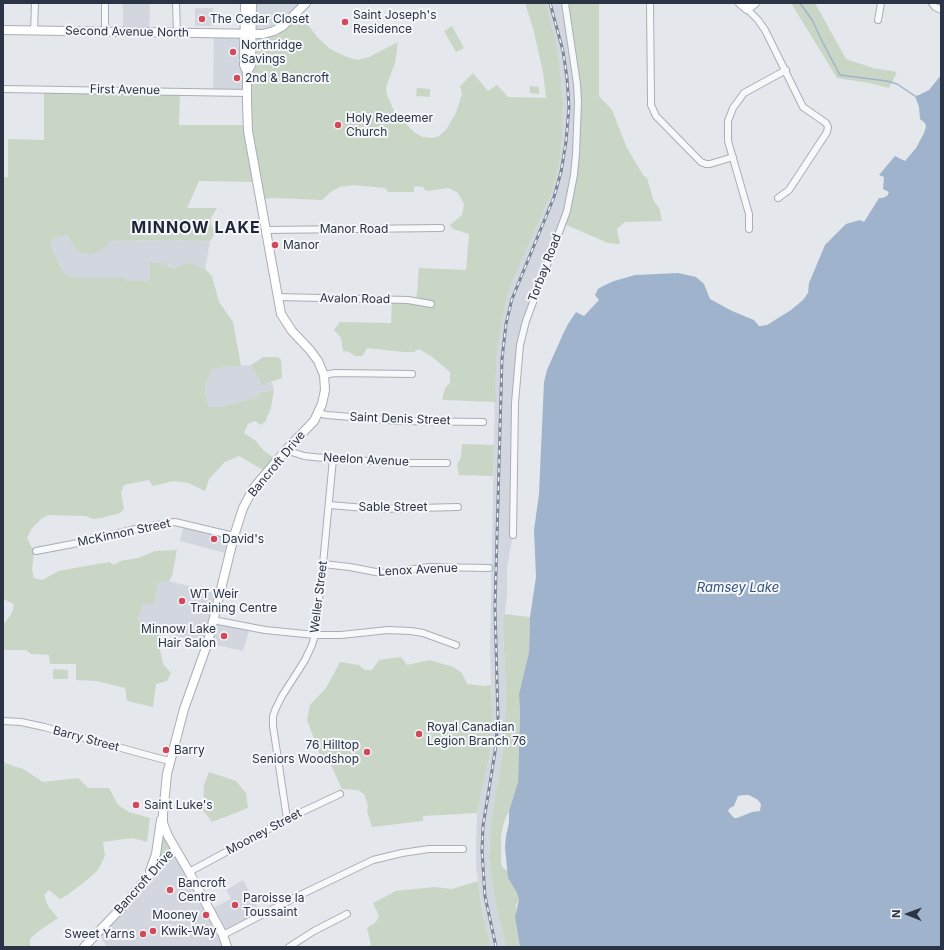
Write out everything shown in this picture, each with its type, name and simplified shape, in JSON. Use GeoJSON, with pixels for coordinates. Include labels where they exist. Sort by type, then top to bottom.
{"type":"FeatureCollection","features":[{"type":"Feature","properties":{"kind":"main road","name":"Bancroft Drive"},"geometry":{"type":"LineString","coordinates":[[84,947],[126,903],[161,861],[176,850],[168,836],[163,823],[162,814],[169,761],[188,694],[214,620],[241,513],[249,496],[262,478],[286,450],[308,428],[318,413],[325,397],[324,375],[315,355],[292,331],[284,319],[278,297],[247,119],[247,72],[251,65],[245,3]]}},
{"type":"Feature","properties":{"kind":"main road","name":"Bancroft Drive"},"geometry":{"type":"LineString","coordinates":[[248,34],[252,3]]}},
{"type":"Feature","properties":{"kind":"main road","name":"Second Avenue North"},"geometry":{"type":"LineString","coordinates":[[3,30],[262,34],[279,29],[306,3]]}},
{"type":"Feature","properties":{"kind":"main road"},"geometry":{"type":"LineString","coordinates":[[740,3],[747,9],[754,3]]}},
{"type":"Feature","properties":{"kind":"main road"},"geometry":{"type":"LineString","coordinates":[[149,875],[156,854],[162,814]]}},
{"type":"Feature","properties":{"kind":"main road"},"geometry":{"type":"LineString","coordinates":[[176,850],[223,935],[227,947]]}},
{"type":"Feature","properties":{"kind":"street"},"geometry":{"type":"LineString","coordinates":[[34,30],[35,3]]}},
{"type":"Feature","properties":{"kind":"street"},"geometry":{"type":"LineString","coordinates":[[105,3],[105,32]]}},
{"type":"Feature","properties":{"kind":"street"},"geometry":{"type":"LineString","coordinates":[[176,3],[176,33]]}},
{"type":"Feature","properties":{"kind":"street","name":"Torbay Road"},"geometry":{"type":"LineString","coordinates":[[513,535],[515,403],[520,345],[526,321],[566,211],[574,175],[578,102],[577,84],[565,3]]}},
{"type":"Feature","properties":{"kind":"street"},"geometry":{"type":"LineString","coordinates":[[650,3],[651,105],[656,116],[701,162],[710,164],[732,157]]}},
{"type":"Feature","properties":{"kind":"street"},"geometry":{"type":"LineString","coordinates":[[878,20],[880,3]]}},
{"type":"Feature","properties":{"kind":"street"},"geometry":{"type":"LineString","coordinates":[[932,3],[935,7],[941,10]]}},
{"type":"Feature","properties":{"kind":"street"},"geometry":{"type":"LineString","coordinates":[[747,9],[765,30],[803,106],[826,123],[828,130],[789,190],[778,198]]}},
{"type":"Feature","properties":{"kind":"street"},"geometry":{"type":"LineString","coordinates":[[749,229],[749,214],[728,141],[727,127],[730,114],[736,102],[748,90],[786,70]]}},
{"type":"Feature","properties":{"kind":"street","name":"First Avenue"},"geometry":{"type":"LineString","coordinates":[[3,89],[247,93]]}},
{"type":"Feature","properties":{"kind":"street","name":"Manor Road"},"geometry":{"type":"LineString","coordinates":[[266,230],[441,228]]}},
{"type":"Feature","properties":{"kind":"street","name":"Avalon Road"},"geometry":{"type":"LineString","coordinates":[[278,297],[408,300],[431,304]]}},
{"type":"Feature","properties":{"kind":"street"},"geometry":{"type":"LineString","coordinates":[[324,375],[412,374]]}},
{"type":"Feature","properties":{"kind":"street","name":"Saint Denis Street"},"geometry":{"type":"LineString","coordinates":[[318,413],[327,415],[400,420],[483,422]]}},
{"type":"Feature","properties":{"kind":"street","name":"Neelon Avenue"},"geometry":{"type":"LineString","coordinates":[[286,450],[304,456],[332,459],[408,463],[446,463]]}},
{"type":"Feature","properties":{"kind":"street","name":"Weller Street"},"geometry":{"type":"LineString","coordinates":[[287,819],[273,726],[273,716],[282,696],[305,660],[315,635],[329,505],[332,459]]}},
{"type":"Feature","properties":{"kind":"street","name":"Sable Street"},"geometry":{"type":"LineString","coordinates":[[329,505],[378,509],[458,507]]}},
{"type":"Feature","properties":{"kind":"street","name":"McKinnon Street"},"geometry":{"type":"LineString","coordinates":[[36,551],[78,543],[140,528],[175,522],[234,536]]}},
{"type":"Feature","properties":{"kind":"street","name":"Lenox Avenue"},"geometry":{"type":"LineString","coordinates":[[323,564],[381,572],[430,567],[489,568]]}},
{"type":"Feature","properties":{"kind":"street"},"geometry":{"type":"LineString","coordinates":[[214,620],[265,630],[315,635],[341,635],[388,630],[411,631],[423,633],[456,644]]}},
{"type":"Feature","properties":{"kind":"street","name":"Barry Street"},"geometry":{"type":"LineString","coordinates":[[3,721],[21,722],[169,761]]}},
{"type":"Feature","properties":{"kind":"street","name":"Mooney Street"},"geometry":{"type":"LineString","coordinates":[[189,872],[287,819],[340,794]]}},
{"type":"Feature","properties":{"kind":"street"},"geometry":{"type":"LineString","coordinates":[[223,935],[372,860],[429,849],[463,849]]}},
{"type":"Feature","properties":{"kind":"street"},"geometry":{"type":"LineString","coordinates":[[289,947],[314,931],[347,914]]}},
{"type":"Feature","properties":{"kind":"shaded area"},"geometry":{"type":"Polygon","coordinates":[[[123,3],[150,3],[149,32],[123,31],[123,3]]]}},
{"type":"Feature","properties":{"kind":"shaded area"},"geometry":{"type":"Polygon","coordinates":[[[252,3],[301,3],[283,27],[252,34],[252,3]]]}},
{"type":"Feature","properties":{"kind":"shaded area"},"geometry":{"type":"Polygon","coordinates":[[[545,3],[564,3],[578,102],[569,197],[520,345],[513,535],[507,567],[507,596],[503,627],[506,693],[505,724],[502,756],[491,821],[489,850],[495,902],[506,947],[491,947],[482,907],[476,867],[476,850],[477,813],[489,759],[492,711],[490,650],[497,350],[505,305],[510,287],[551,194],[559,166],[562,139],[563,101],[556,41],[545,3]]]}},
{"type":"Feature","properties":{"kind":"shaded area"},"geometry":{"type":"Polygon","coordinates":[[[195,8],[213,8],[213,26],[195,26],[195,8]]]}},
{"type":"Feature","properties":{"kind":"shaded area"},"geometry":{"type":"Polygon","coordinates":[[[214,34],[244,34],[247,93],[213,92],[214,34]]]}},
{"type":"Feature","properties":{"kind":"shaded area"},"geometry":{"type":"Polygon","coordinates":[[[67,235],[74,247],[82,253],[109,241],[210,241],[205,269],[198,266],[175,269],[169,265],[150,263],[150,281],[127,281],[70,277],[64,273],[50,245],[53,239],[67,235]]]}},
{"type":"Feature","properties":{"kind":"shaded area"},"geometry":{"type":"Polygon","coordinates":[[[251,365],[260,384],[272,382],[274,390],[262,392],[255,398],[220,407],[209,407],[205,391],[206,383],[212,370],[222,367],[251,365]]]}},
{"type":"Feature","properties":{"kind":"shaded area"},"geometry":{"type":"Polygon","coordinates":[[[184,523],[233,536],[229,554],[180,541],[184,523]]]}},
{"type":"Feature","properties":{"kind":"shaded area"},"geometry":{"type":"Polygon","coordinates":[[[161,581],[169,581],[219,594],[213,620],[250,628],[243,651],[163,633],[161,634],[151,631],[138,620],[143,603],[154,604],[158,583],[161,581]]]}},
{"type":"Feature","properties":{"kind":"shaded area"},"geometry":{"type":"Polygon","coordinates":[[[176,850],[209,910],[231,899],[226,890],[243,880],[262,915],[223,936],[227,947],[107,947],[98,932],[176,850]]]}},
{"type":"Feature","properties":{"kind":"green space"},"geometry":{"type":"Polygon","coordinates":[[[525,3],[545,3],[556,41],[563,101],[562,139],[559,166],[551,194],[510,287],[505,305],[497,350],[495,390],[496,402],[442,400],[445,388],[450,383],[450,372],[431,356],[419,349],[414,352],[403,352],[367,348],[362,356],[355,356],[349,352],[343,351],[341,338],[334,330],[340,322],[391,323],[392,300],[416,304],[419,268],[466,270],[469,234],[453,229],[450,225],[462,215],[464,204],[458,193],[449,188],[426,191],[423,187],[414,186],[414,192],[388,192],[385,188],[353,185],[340,187],[332,191],[322,200],[276,198],[259,199],[256,182],[199,181],[187,208],[217,208],[211,218],[211,224],[215,233],[210,241],[109,241],[107,246],[98,252],[90,254],[82,253],[74,247],[67,235],[53,239],[50,245],[64,273],[70,277],[124,278],[127,281],[150,281],[150,263],[163,263],[175,269],[181,265],[191,263],[205,269],[212,276],[219,302],[233,322],[241,366],[222,367],[212,370],[206,383],[205,391],[209,407],[220,407],[255,398],[262,392],[274,390],[271,408],[265,422],[261,425],[255,421],[248,424],[244,433],[256,441],[263,450],[274,458],[263,470],[239,456],[225,462],[209,479],[205,491],[188,483],[173,481],[153,486],[149,480],[124,485],[121,492],[124,509],[120,513],[93,519],[85,516],[48,515],[41,519],[32,528],[27,538],[34,552],[32,570],[34,578],[42,580],[59,571],[109,562],[114,565],[120,561],[138,558],[155,551],[177,550],[172,576],[169,581],[161,581],[158,583],[154,605],[143,603],[138,620],[151,631],[161,634],[160,649],[163,664],[171,673],[167,681],[156,684],[153,707],[127,701],[125,688],[97,681],[76,680],[76,664],[50,664],[49,655],[31,654],[26,650],[3,650],[3,625],[10,616],[14,604],[3,599],[3,177],[8,177],[8,139],[44,140],[44,89],[180,92],[179,125],[247,125],[252,34],[262,34],[298,12],[318,38],[330,49],[347,57],[358,60],[369,57],[398,42],[395,63],[386,87],[387,95],[395,113],[415,133],[423,137],[432,138],[439,136],[446,130],[456,113],[462,94],[460,86],[473,73],[488,91],[497,85],[508,97],[546,98],[543,72],[533,28],[525,3]]]}},
{"type":"Feature","properties":{"kind":"green space"},"geometry":{"type":"Polygon","coordinates":[[[564,3],[599,3],[599,96],[612,110],[627,148],[643,175],[647,178],[653,199],[660,210],[662,221],[625,222],[617,229],[620,244],[608,243],[562,223],[569,197],[578,102],[564,3]]]}},
{"type":"Feature","properties":{"kind":"green space"},"geometry":{"type":"Polygon","coordinates":[[[791,3],[815,3],[846,59],[873,68],[897,72],[889,88],[837,78],[791,3]]]}},
{"type":"Feature","properties":{"kind":"green space"},"geometry":{"type":"Polygon","coordinates":[[[452,26],[464,48],[456,52],[444,31],[452,26]]]}},
{"type":"Feature","properties":{"kind":"green space"},"geometry":{"type":"Polygon","coordinates":[[[530,86],[539,87],[539,94],[530,93],[530,86]]]}},
{"type":"Feature","properties":{"kind":"green space"},"geometry":{"type":"Polygon","coordinates":[[[417,88],[430,89],[430,97],[416,96],[417,88]]]}},
{"type":"Feature","properties":{"kind":"green space"},"geometry":{"type":"Polygon","coordinates":[[[263,357],[278,357],[281,360],[282,378],[261,385],[251,365],[263,357]]]}},
{"type":"Feature","properties":{"kind":"green space"},"geometry":{"type":"Polygon","coordinates":[[[462,444],[494,445],[493,476],[459,475],[457,465],[461,457],[462,444]]]}},
{"type":"Feature","properties":{"kind":"green space"},"geometry":{"type":"Polygon","coordinates":[[[504,614],[530,617],[529,652],[519,694],[520,714],[518,782],[504,822],[501,836],[501,864],[503,868],[508,871],[508,878],[517,893],[519,900],[516,905],[516,925],[520,947],[506,947],[495,902],[489,858],[491,821],[502,756],[505,724],[506,693],[503,627],[504,614]]]}},
{"type":"Feature","properties":{"kind":"green space"},"geometry":{"type":"Polygon","coordinates":[[[401,657],[407,665],[430,660],[453,667],[462,673],[467,684],[484,686],[491,685],[492,711],[489,759],[477,813],[423,816],[423,821],[372,827],[364,794],[358,790],[342,789],[329,761],[322,763],[307,720],[310,705],[326,688],[340,662],[359,665],[365,670],[372,670],[379,660],[401,657]]]}},
{"type":"Feature","properties":{"kind":"green space"},"geometry":{"type":"Polygon","coordinates":[[[53,669],[68,670],[68,679],[53,679],[53,669]]]}},
{"type":"Feature","properties":{"kind":"green space"},"geometry":{"type":"Polygon","coordinates":[[[3,760],[5,763],[23,769],[43,782],[78,778],[88,788],[109,788],[118,805],[129,812],[150,818],[147,842],[132,838],[103,842],[105,856],[98,870],[87,880],[60,899],[49,890],[44,895],[48,906],[58,918],[30,939],[30,947],[3,947],[3,760]]]}},
{"type":"Feature","properties":{"kind":"green space"},"geometry":{"type":"Polygon","coordinates":[[[209,772],[236,781],[246,793],[248,808],[212,822],[203,810],[204,785],[209,772]]]}},
{"type":"Feature","properties":{"kind":"green space"},"geometry":{"type":"Polygon","coordinates":[[[162,814],[176,850],[160,861],[156,854],[162,814]]]}},
{"type":"Feature","properties":{"kind":"green space"},"geometry":{"type":"Polygon","coordinates":[[[478,881],[482,910],[491,947],[367,947],[371,945],[367,928],[376,922],[379,916],[373,903],[396,891],[434,887],[452,889],[478,881]]]}},
{"type":"Feature","properties":{"kind":"water","name":"Ramsey Lake"},"geometry":{"type":"Polygon","coordinates":[[[941,75],[941,947],[520,947],[515,917],[519,900],[517,893],[508,878],[505,847],[509,823],[509,811],[518,782],[520,714],[519,694],[529,652],[530,617],[536,577],[534,530],[539,494],[544,382],[547,370],[563,334],[576,312],[584,316],[599,300],[595,295],[598,289],[614,281],[635,275],[678,273],[696,277],[704,284],[710,299],[732,311],[754,320],[759,326],[767,325],[791,310],[803,300],[808,293],[809,283],[825,245],[846,224],[860,220],[864,222],[879,198],[887,196],[889,192],[883,189],[884,177],[879,175],[895,156],[905,161],[916,148],[926,127],[925,123],[920,119],[919,107],[915,96],[929,90],[941,75]],[[749,795],[738,796],[734,806],[728,811],[734,818],[760,811],[761,804],[758,800],[749,795]]]}},
{"type":"Feature","properties":{"kind":"waterway"},"geometry":{"type":"LineString","coordinates":[[800,3],[812,20],[840,75],[887,81],[897,84],[915,96]]}},
{"type":"Feature","properties":{"kind":"railway"},"geometry":{"type":"LineString","coordinates":[[496,947],[485,896],[482,851],[483,826],[495,752],[498,720],[495,607],[502,359],[506,324],[512,299],[554,197],[561,172],[566,142],[569,107],[567,78],[563,51],[550,3]]}},
{"type":"Feature","properties":{"kind":"place","name":"The Cedar Closet"},"geometry":{"type":"Point","coordinates":[202,19]}},
{"type":"Feature","properties":{"kind":"place","name":"Saint Joseph's Residence"},"geometry":{"type":"Point","coordinates":[345,22]}},
{"type":"Feature","properties":{"kind":"place","name":"Northridge Savings"},"geometry":{"type":"Point","coordinates":[233,52]}},
{"type":"Feature","properties":{"kind":"place","name":"2nd & Bancroft"},"geometry":{"type":"Point","coordinates":[237,78]}},
{"type":"Feature","properties":{"kind":"place","name":"Holy Redeemer Church"},"geometry":{"type":"Point","coordinates":[338,125]}},
{"type":"Feature","properties":{"kind":"place","name":"Manor"},"geometry":{"type":"Point","coordinates":[275,245]}},
{"type":"Feature","properties":{"kind":"place","name":"David's"},"geometry":{"type":"Point","coordinates":[214,539]}},
{"type":"Feature","properties":{"kind":"place","name":"WT Weir Training Centre"},"geometry":{"type":"Point","coordinates":[182,601]}},
{"type":"Feature","properties":{"kind":"place","name":"Minnow Lake Hair Salon"},"geometry":{"type":"Point","coordinates":[224,636]}},
{"type":"Feature","properties":{"kind":"place","name":"Royal Canadian Legion Branch 76"},"geometry":{"type":"Point","coordinates":[419,734]}},
{"type":"Feature","properties":{"kind":"place","name":"Barry"},"geometry":{"type":"Point","coordinates":[166,750]}},
{"type":"Feature","properties":{"kind":"place","name":"76 Hilltop Seniors Woodshop"},"geometry":{"type":"Point","coordinates":[367,752]}},
{"type":"Feature","properties":{"kind":"place","name":"Saint Luke's"},"geometry":{"type":"Point","coordinates":[136,805]}},
{"type":"Feature","properties":{"kind":"place","name":"Bancroft Centre"},"geometry":{"type":"Point","coordinates":[170,890]}},
{"type":"Feature","properties":{"kind":"place","name":"Paroisse la Toussaint"},"geometry":{"type":"Point","coordinates":[235,905]}},
{"type":"Feature","properties":{"kind":"place","name":"Mooney"},"geometry":{"type":"Point","coordinates":[206,915]}},
{"type":"Feature","properties":{"kind":"place","name":"Kwik-Way"},"geometry":{"type":"Point","coordinates":[153,931]}},
{"type":"Feature","properties":{"kind":"place","name":"Sweet Yarns"},"geometry":{"type":"Point","coordinates":[143,934]}},
{"type":"Feature","properties":{"kind":"district","name":"MINNOW LAKE"},"geometry":{"type":"Point","coordinates":[196,228]}}]}
